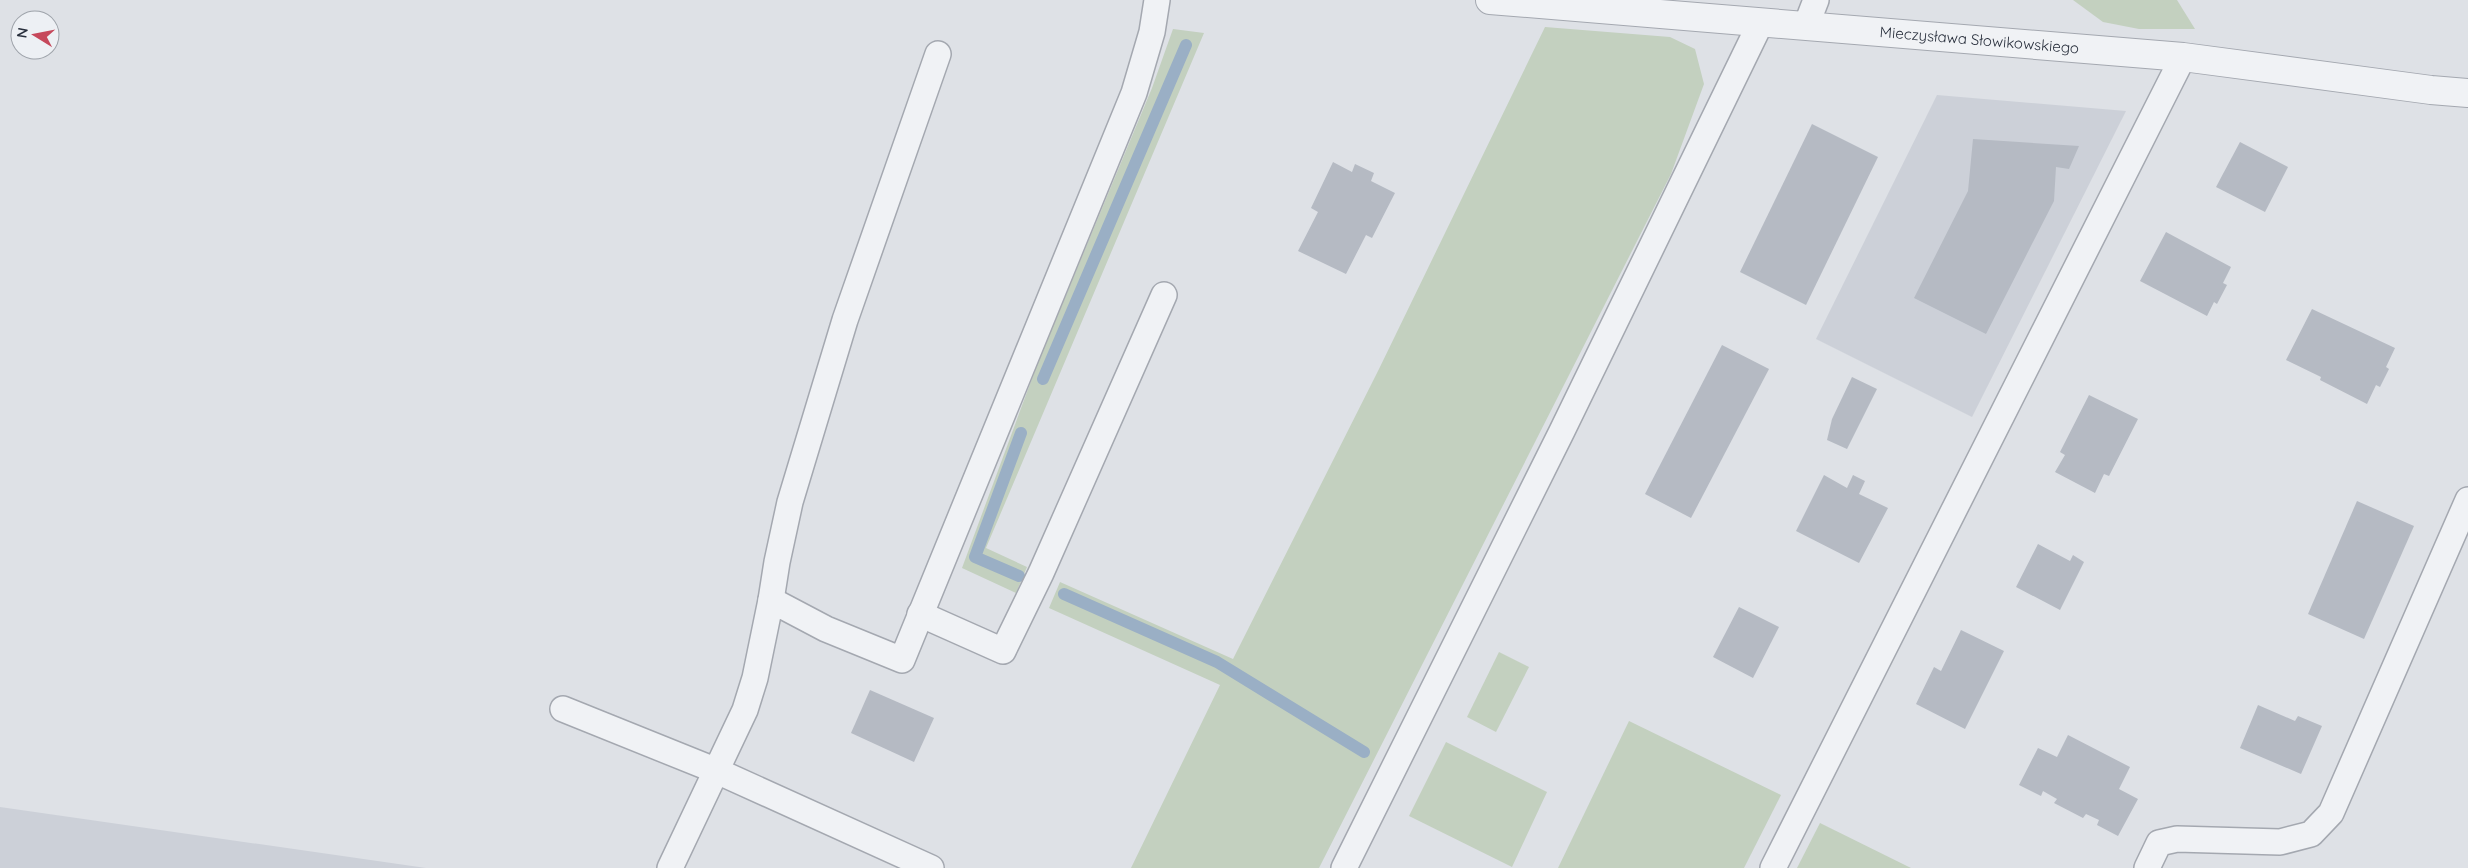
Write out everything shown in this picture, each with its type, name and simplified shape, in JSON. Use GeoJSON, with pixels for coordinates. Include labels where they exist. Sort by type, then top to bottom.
{"type":"FeatureCollection","features":[{"type":"Feature","properties":{"kind":"street","name":"Mieczysława Słowikowskiego"},"geometry":{"type":"LineString","coordinates":[[1490,0],[2183,57],[2431,90],[2468,92]]}},
{"type":"Feature","properties":{"kind":"lane"},"geometry":{"type":"LineString","coordinates":[[771,600],[826,629],[902,660],[1134,93],[1152,32],[1157,0]]}},
{"type":"Feature","properties":{"kind":"lane"},"geometry":{"type":"LineString","coordinates":[[1806,26],[1816,0]]}},
{"type":"Feature","properties":{"kind":"lane"},"geometry":{"type":"LineString","coordinates":[[1344,868],[1562,431],[1761,22]]}},
{"type":"Feature","properties":{"kind":"lane"},"geometry":{"type":"LineString","coordinates":[[670,868],[718,771],[748,702],[755,678],[790,502],[844,320],[938,54]]}},
{"type":"Feature","properties":{"kind":"lane"},"geometry":{"type":"LineString","coordinates":[[1773,868],[2183,57]]}},
{"type":"Feature","properties":{"kind":"lane"},"geometry":{"type":"LineString","coordinates":[[920,614],[1003,651],[1041,573],[1164,294]]}},
{"type":"Feature","properties":{"kind":"lane"},"geometry":{"type":"LineString","coordinates":[[2147,868],[2159,843],[2177,839],[2280,842],[2311,834],[2331,812],[2468,500]]}},
{"type":"Feature","properties":{"kind":"lane"},"geometry":{"type":"LineString","coordinates":[[563,709],[718,771],[931,868]]}},
{"type":"Feature","properties":{"kind":"shaded area"},"geometry":{"type":"Polygon","coordinates":[[[1937,95],[2126,111],[1972,417],[1816,339],[1937,95]]]}},
{"type":"Feature","properties":{"kind":"shaded area"},"geometry":{"type":"Polygon","coordinates":[[[0,807],[426,868],[0,868],[0,807]]]}},
{"type":"Feature","properties":{"kind":"green space"},"geometry":{"type":"Polygon","coordinates":[[[2073,0],[2177,0],[2195,29],[2139,29],[2103,22],[2073,0]]]}},
{"type":"Feature","properties":{"kind":"green space"},"geometry":{"type":"Polygon","coordinates":[[[1545,27],[1670,37],[1695,49],[1704,84],[1671,174],[1319,868],[1131,868],[1220,685],[1049,608],[1060,582],[1233,659],[1379,369],[1545,27]]]}},
{"type":"Feature","properties":{"kind":"green space"},"geometry":{"type":"Polygon","coordinates":[[[1173,29],[1204,33],[986,548],[1027,567],[1016,593],[962,568],[1037,365],[1152,88],[1173,29]]]}},
{"type":"Feature","properties":{"kind":"green space"},"geometry":{"type":"Polygon","coordinates":[[[1499,652],[1529,667],[1496,732],[1467,717],[1499,652]]]}},
{"type":"Feature","properties":{"kind":"green space"},"geometry":{"type":"Polygon","coordinates":[[[1629,721],[1781,795],[1744,868],[1558,868],[1629,721]]]}},
{"type":"Feature","properties":{"kind":"green space"},"geometry":{"type":"Polygon","coordinates":[[[1446,742],[1547,792],[1512,867],[1409,816],[1446,742]]]}},
{"type":"Feature","properties":{"kind":"green space"},"geometry":{"type":"Polygon","coordinates":[[[1820,823],[1911,868],[1797,868],[1820,823]]]}},
{"type":"Feature","properties":{"kind":"building"},"geometry":{"type":"Polygon","coordinates":[[[1812,124],[1878,157],[1806,305],[1740,272],[1812,124]]]}},
{"type":"Feature","properties":{"kind":"building"},"geometry":{"type":"Polygon","coordinates":[[[1973,139],[2079,146],[2069,169],[2056,167],[2054,201],[1986,334],[1914,298],[1968,191],[1973,139]]]}},
{"type":"Feature","properties":{"kind":"building"},"geometry":{"type":"Polygon","coordinates":[[[2240,142],[2288,167],[2265,212],[2216,187],[2240,142]]]}},
{"type":"Feature","properties":{"kind":"building"},"geometry":{"type":"Polygon","coordinates":[[[1333,162],[1352,172],[1355,164],[1374,173],[1371,181],[1395,193],[1372,238],[1366,235],[1346,274],[1298,251],[1318,212],[1311,208],[1333,162]]]}},
{"type":"Feature","properties":{"kind":"building"},"geometry":{"type":"Polygon","coordinates":[[[2166,232],[2231,267],[2223,283],[2227,285],[2217,304],[2214,302],[2207,316],[2140,281],[2166,232]]]}},
{"type":"Feature","properties":{"kind":"building"},"geometry":{"type":"Polygon","coordinates":[[[2312,309],[2395,348],[2386,367],[2389,369],[2380,387],[2376,385],[2367,404],[2320,380],[2321,377],[2286,360],[2312,309]]]}},
{"type":"Feature","properties":{"kind":"building"},"geometry":{"type":"Polygon","coordinates":[[[1722,345],[1769,369],[1691,518],[1645,494],[1722,345]]]}},
{"type":"Feature","properties":{"kind":"building"},"geometry":{"type":"Polygon","coordinates":[[[1852,377],[1877,389],[1847,449],[1827,440],[1832,419],[1852,377]]]}},
{"type":"Feature","properties":{"kind":"building"},"geometry":{"type":"Polygon","coordinates":[[[2089,395],[2138,419],[2109,476],[2104,474],[2095,493],[2055,472],[2065,455],[2060,452],[2089,395]]]}},
{"type":"Feature","properties":{"kind":"building"},"geometry":{"type":"Polygon","coordinates":[[[1824,475],[1847,488],[1853,475],[1865,481],[1859,494],[1888,508],[1859,563],[1796,531],[1824,475]]]}},
{"type":"Feature","properties":{"kind":"building"},"geometry":{"type":"Polygon","coordinates":[[[2357,501],[2414,526],[2364,639],[2308,614],[2357,501]]]}},
{"type":"Feature","properties":{"kind":"building"},"geometry":{"type":"Polygon","coordinates":[[[2038,544],[2070,561],[2073,555],[2084,562],[2060,610],[2016,587],[2038,544]]]}},
{"type":"Feature","properties":{"kind":"building"},"geometry":{"type":"Polygon","coordinates":[[[1739,607],[1779,627],[1753,678],[1713,657],[1739,607]]]}},
{"type":"Feature","properties":{"kind":"building"},"geometry":{"type":"Polygon","coordinates":[[[1961,630],[2004,651],[1965,729],[1916,704],[1934,667],[1941,671],[1961,630]]]}},
{"type":"Feature","properties":{"kind":"building"},"geometry":{"type":"Polygon","coordinates":[[[870,690],[934,718],[914,762],[851,733],[870,690]]]}},
{"type":"Feature","properties":{"kind":"building"},"geometry":{"type":"Polygon","coordinates":[[[2258,705],[2295,721],[2298,716],[2322,726],[2301,774],[2240,748],[2258,705]]]}},
{"type":"Feature","properties":{"kind":"building"},"geometry":{"type":"Polygon","coordinates":[[[2068,735],[2130,767],[2119,789],[2138,799],[2118,836],[2097,825],[2099,820],[2086,814],[2083,818],[2054,803],[2057,799],[2043,791],[2041,796],[2019,785],[2038,748],[2057,757],[2068,735]]]}},
{"type":"Feature","properties":{"kind":"waterway"},"geometry":{"type":"LineString","coordinates":[[1043,379],[1186,45]]}},
{"type":"Feature","properties":{"kind":"waterway"},"geometry":{"type":"LineString","coordinates":[[1019,576],[975,557],[1021,433]]}},
{"type":"Feature","properties":{"kind":"waterway"},"geometry":{"type":"LineString","coordinates":[[1064,594],[1217,662],[1364,752]]}}]}
